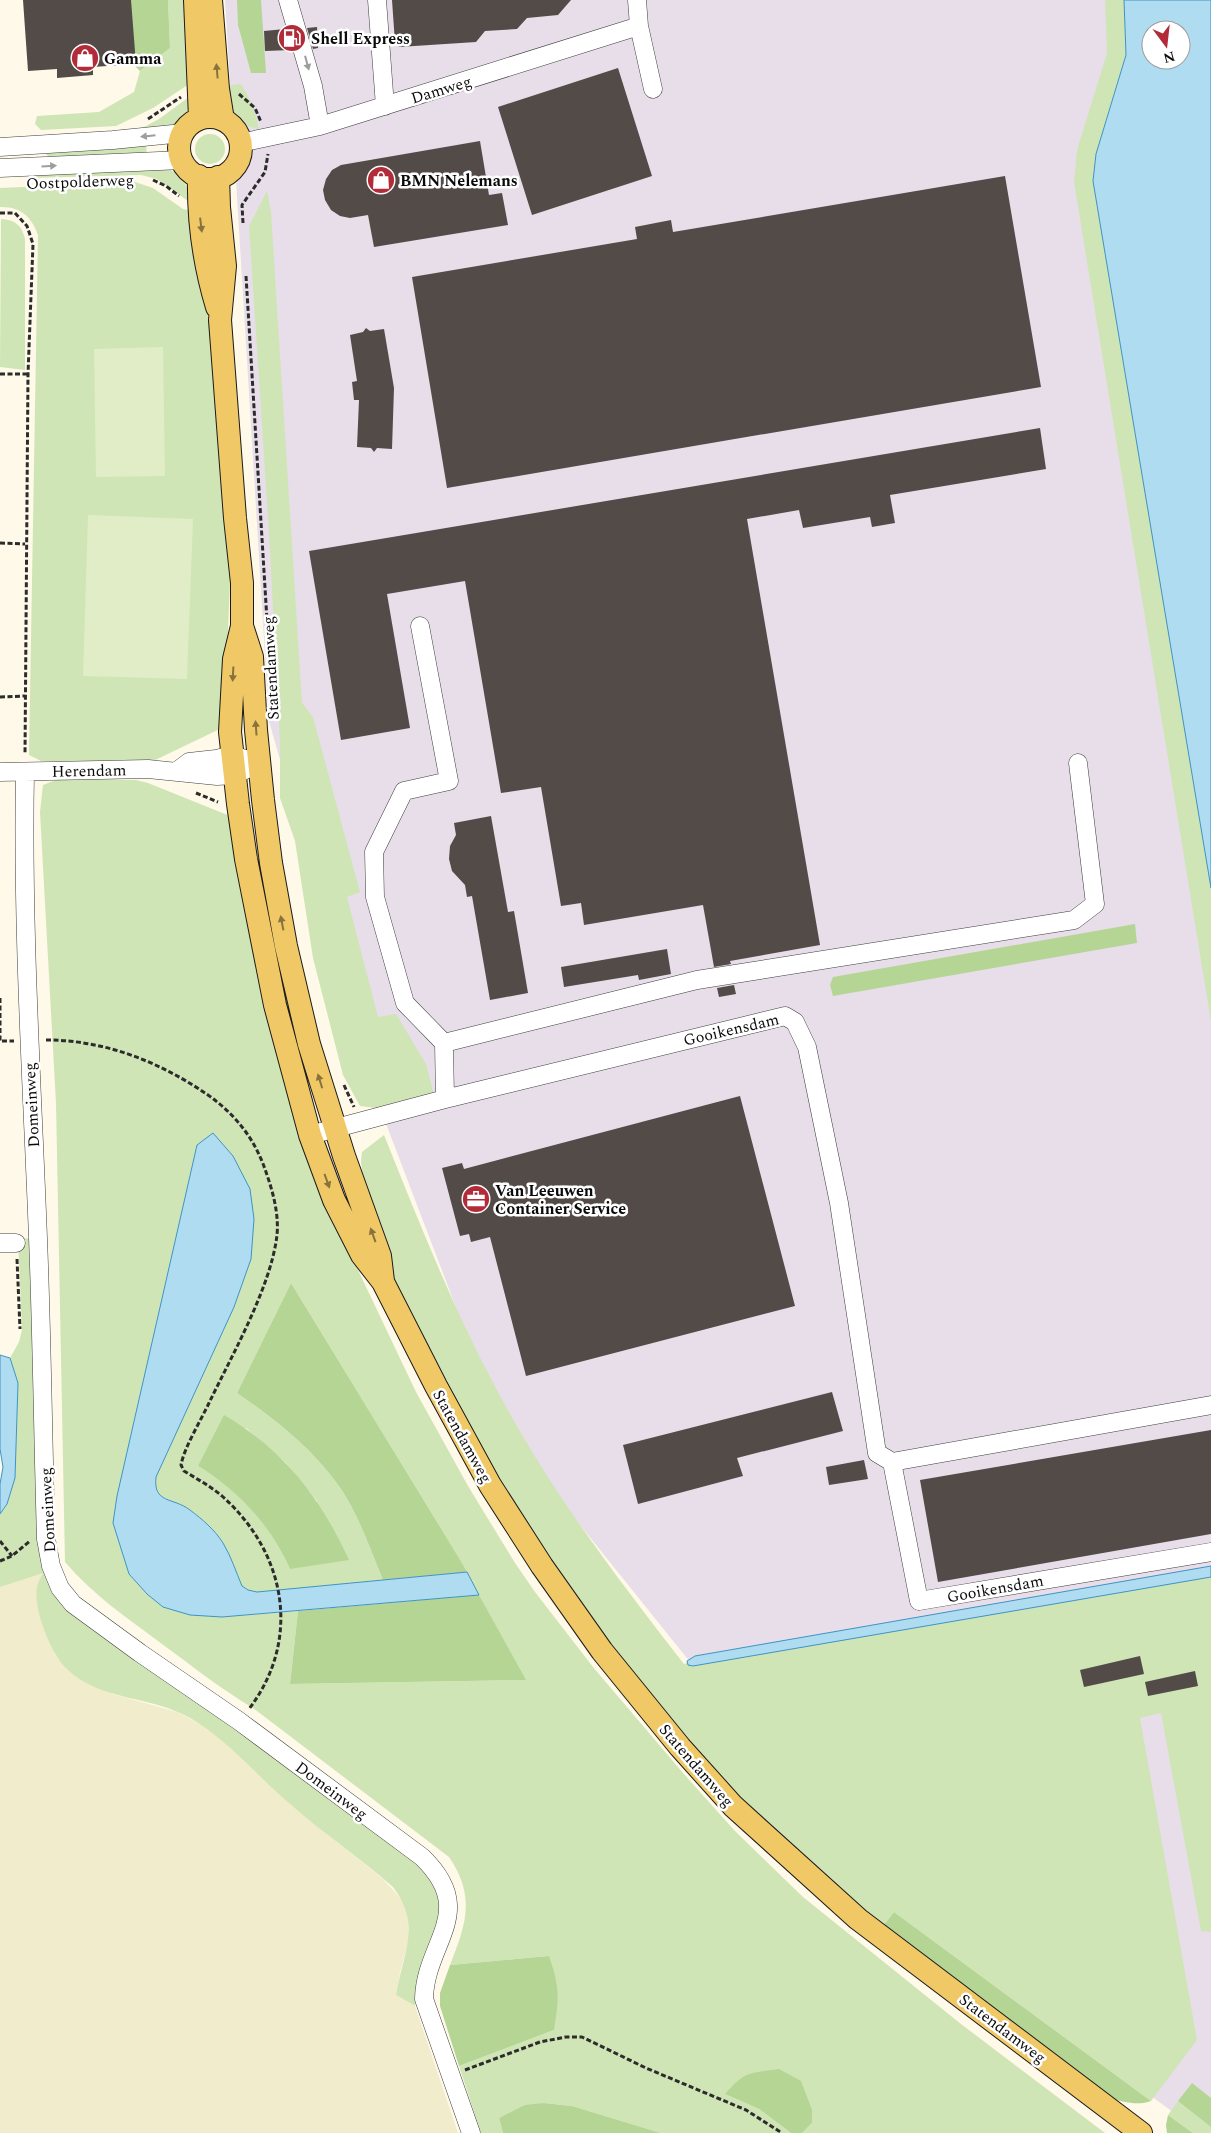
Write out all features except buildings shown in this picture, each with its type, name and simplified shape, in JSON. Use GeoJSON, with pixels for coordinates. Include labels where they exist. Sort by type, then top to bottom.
{"type":"FeatureCollection","features":[{"type":"Feature","properties":{"kind":"main road"},"geometry":{"type":"LineString","coordinates":[[209,3],[223,120]]}},
{"type":"Feature","properties":{"kind":"main road"},"geometry":{"type":"LineString","coordinates":[[200,118],[218,90]]}},
{"type":"Feature","properties":{"kind":"main road"},"geometry":{"type":"LineString","coordinates":[[211,117],[223,120],[233,127],[240,143],[238,160],[234,167],[209,177],[192,173],[182,160],[179,151],[183,133],[190,124],[200,118],[211,117]]}},
{"type":"Feature","properties":{"kind":"main road","name":"Statendamweg"},"geometry":{"type":"LineString","coordinates":[[209,177],[209,207],[225,266],[220,320],[235,518],[242,583],[242,626],[234,659],[230,732],[234,765],[246,859],[275,1005],[310,1135],[338,1208],[362,1255],[383,1282],[436,1386],[490,1485],[542,1566],[602,1651],[680,1747],[733,1806],[858,1919],[1142,2133]]}},
{"type":"Feature","properties":{"kind":"main road","name":"Statendamweg"},"geometry":{"type":"LineString","coordinates":[[242,626],[252,657],[259,763],[271,863],[286,946],[309,1044],[334,1128],[380,1256],[383,1282]]}},
{"type":"Feature","properties":{"kind":"street"},"geometry":{"type":"LineString","coordinates":[[288,0],[313,86],[320,126]]}},
{"type":"Feature","properties":{"kind":"street"},"geometry":{"type":"LineString","coordinates":[[377,0],[385,106]]}},
{"type":"Feature","properties":{"kind":"street"},"geometry":{"type":"LineString","coordinates":[[638,0],[639,26],[654,89]]}},
{"type":"Feature","properties":{"kind":"street","name":"Damweg"},"geometry":{"type":"LineString","coordinates":[[240,143],[320,126],[639,26]]}},
{"type":"Feature","properties":{"kind":"street"},"geometry":{"type":"LineString","coordinates":[[0,148],[183,133]]}},
{"type":"Feature","properties":{"kind":"street","name":"Oostpolderweg"},"geometry":{"type":"LineString","coordinates":[[0,168],[182,160]]}},
{"type":"Feature","properties":{"kind":"street"},"geometry":{"type":"LineString","coordinates":[[420,626],[449,781],[404,791],[374,852],[375,897],[405,1003],[444,1043],[446,1099]]}},
{"type":"Feature","properties":{"kind":"street","name":"Herendam"},"geometry":{"type":"LineString","coordinates":[[0,772],[148,769],[177,771],[189,762],[216,759],[234,765],[259,763]]}},
{"type":"Feature","properties":{"kind":"street"},"geometry":{"type":"LineString","coordinates":[[444,1043],[697,980],[1074,920],[1095,904],[1078,763]]}},
{"type":"Feature","properties":{"kind":"street","name":"Domeinweg"},"geometry":{"type":"LineString","coordinates":[[25,772],[24,833],[28,1040],[38,1248],[46,1539],[51,1566],[60,1588],[73,1604],[140,1654],[239,1721],[422,1857],[434,1869],[443,1886],[449,1912],[446,1926],[424,1986],[424,1999],[470,2133]]}},
{"type":"Feature","properties":{"kind":"street","name":"Gooikensdam"},"geometry":{"type":"LineString","coordinates":[[310,1135],[446,1099],[785,1016],[795,1022],[807,1047],[839,1203],[885,1457],[919,1601],[1211,1552]]}},
{"type":"Feature","properties":{"kind":"street"},"geometry":{"type":"LineString","coordinates":[[885,1457],[1211,1406]]}},
{"type":"Feature","properties":{"kind":"path"},"geometry":{"type":"LineString","coordinates":[[144,121],[190,92],[218,90]]}},
{"type":"Feature","properties":{"kind":"path","name":"Oostpolderweg"},"geometry":{"type":"LineString","coordinates":[[146,179],[156,180],[192,206],[209,207]]}},
{"type":"Feature","properties":{"kind":"path"},"geometry":{"type":"LineString","coordinates":[[209,207],[242,205],[243,225]]}},
{"type":"Feature","properties":{"kind":"path"},"geometry":{"type":"LineString","coordinates":[[0,213],[15,213],[27,226],[33,244],[28,374],[25,544],[25,772]]}},
{"type":"Feature","properties":{"kind":"path","name":"Statendamweg"},"geometry":{"type":"LineString","coordinates":[[246,274],[268,640]]}},
{"type":"Feature","properties":{"kind":"path"},"geometry":{"type":"LineString","coordinates":[[0,374],[28,374]]}},
{"type":"Feature","properties":{"kind":"path"},"geometry":{"type":"LineString","coordinates":[[0,543],[25,544]]}},
{"type":"Feature","properties":{"kind":"path"},"geometry":{"type":"LineString","coordinates":[[0,697],[25,696]]}},
{"type":"Feature","properties":{"kind":"path"},"geometry":{"type":"LineString","coordinates":[[0,998],[0,1041],[59,1040],[97,1046],[133,1055],[180,1076],[217,1102],[237,1119],[262,1161],[276,1210],[277,1234],[268,1270],[263,1287],[181,1465],[184,1470],[223,1497],[241,1516],[255,1534],[274,1571],[278,1585],[282,1614],[281,1636],[275,1661],[261,1693],[239,1721]]}},
{"type":"Feature","properties":{"kind":"path"},"geometry":{"type":"LineString","coordinates":[[342,1080],[360,1121]]}},
{"type":"Feature","properties":{"kind":"path"},"geometry":{"type":"LineString","coordinates":[[0,1541],[12,1556],[0,1561]]}},
{"type":"Feature","properties":{"kind":"path"},"geometry":{"type":"LineString","coordinates":[[450,2075],[540,2042],[566,2037],[582,2038],[646,2068],[746,2110],[782,2133]]}},
{"type":"Feature","properties":{"kind":"shaded area"},"geometry":{"type":"Polygon","coordinates":[[[225,0],[1166,0],[1156,20],[1141,20],[1141,70],[1152,70],[1211,511],[1211,2133],[1202,2133],[883,1902],[502,1428],[377,1100],[269,721],[225,0]]]}},
{"type":"Feature","properties":{"kind":"shaded area"},"geometry":{"type":"Polygon","coordinates":[[[43,1572],[41,1619],[55,1654],[68,1670],[92,1685],[113,1694],[177,1712],[200,1724],[223,1741],[291,1805],[383,1879],[403,1901],[407,1911],[409,1939],[396,1995],[415,2006],[458,2133],[0,2133],[0,1587],[43,1572]]]}},
{"type":"Feature","properties":{"kind":"green space"},"geometry":{"type":"Polygon","coordinates":[[[130,0],[168,0],[170,48],[140,71],[133,64],[130,0]]]}},
{"type":"Feature","properties":{"kind":"green space"},"geometry":{"type":"Polygon","coordinates":[[[168,0],[185,0],[189,84],[153,108],[116,126],[41,130],[35,124],[37,116],[99,112],[134,92],[140,71],[170,48],[168,0]]]}},
{"type":"Feature","properties":{"kind":"green space"},"geometry":{"type":"Polygon","coordinates":[[[237,0],[261,0],[266,73],[251,73],[238,25],[237,0]]]}},
{"type":"Feature","properties":{"kind":"green space"},"geometry":{"type":"Polygon","coordinates":[[[1105,0],[1124,0],[1126,55],[1096,154],[1093,181],[1211,888],[1211,1022],[1074,182],[1077,150],[1107,53],[1105,0]]]}},
{"type":"Feature","properties":{"kind":"green space"},"geometry":{"type":"Polygon","coordinates":[[[241,84],[253,105],[259,129],[250,127],[237,120],[230,109],[224,86],[241,84]]]}},
{"type":"Feature","properties":{"kind":"green space"},"geometry":{"type":"Polygon","coordinates":[[[189,97],[190,106],[179,121],[165,128],[131,134],[159,119],[189,97]]]}},
{"type":"Feature","properties":{"kind":"green space"},"geometry":{"type":"Polygon","coordinates":[[[210,134],[216,135],[224,143],[224,155],[216,163],[210,164],[204,163],[196,155],[195,149],[196,143],[204,135],[210,134]]]}},
{"type":"Feature","properties":{"kind":"green space"},"geometry":{"type":"Polygon","coordinates":[[[146,145],[147,154],[50,158],[46,154],[48,150],[146,145]]]}},
{"type":"Feature","properties":{"kind":"green space"},"geometry":{"type":"Polygon","coordinates":[[[164,166],[182,180],[193,201],[188,201],[157,179],[141,175],[29,178],[28,173],[164,166]]]}},
{"type":"Feature","properties":{"kind":"green space"},"geometry":{"type":"Polygon","coordinates":[[[135,182],[153,188],[183,209],[192,211],[194,238],[217,363],[224,426],[230,581],[224,727],[151,762],[41,761],[29,755],[38,235],[29,218],[24,214],[14,208],[0,207],[0,188],[135,182]]]}},
{"type":"Feature","properties":{"kind":"green space"},"geometry":{"type":"Polygon","coordinates":[[[267,191],[271,212],[302,703],[313,717],[360,892],[347,897],[378,1017],[396,1014],[426,1064],[434,1095],[384,1109],[360,1106],[343,1075],[313,958],[295,841],[280,798],[280,742],[269,533],[249,226],[267,191]]]}},
{"type":"Feature","properties":{"kind":"green space"},"geometry":{"type":"Polygon","coordinates":[[[1,219],[17,224],[22,230],[25,239],[25,370],[0,367],[1,219]]]}},
{"type":"Feature","properties":{"kind":"green space"},"geometry":{"type":"Polygon","coordinates":[[[163,347],[165,476],[96,477],[94,349],[163,347]]]}},
{"type":"Feature","properties":{"kind":"green space"},"geometry":{"type":"Polygon","coordinates":[[[88,515],[193,519],[187,679],[83,676],[88,515]]]}},
{"type":"Feature","properties":{"kind":"green space"},"geometry":{"type":"Polygon","coordinates":[[[61,778],[136,780],[230,816],[329,1209],[416,1392],[468,1486],[515,1563],[593,1667],[683,1773],[734,1830],[803,1897],[961,2024],[1105,2133],[802,2133],[812,2123],[725,2094],[759,2109],[791,2133],[661,2133],[572,2106],[544,2103],[499,2118],[503,2133],[481,2133],[459,2066],[554,2030],[549,1956],[450,1965],[466,1911],[463,1885],[449,1857],[253,1708],[207,1677],[123,1615],[99,1596],[65,1562],[56,1103],[40,812],[43,785],[61,778]],[[197,1146],[117,1496],[113,1523],[129,1574],[222,1617],[298,1611],[290,1684],[525,1680],[456,1553],[291,1283],[237,1393],[294,1437],[321,1463],[332,1477],[355,1513],[383,1580],[257,1592],[248,1590],[242,1586],[226,1548],[212,1529],[190,1510],[166,1499],[158,1492],[156,1477],[234,1307],[251,1259],[197,1146]],[[246,1428],[198,1466],[227,1486],[252,1510],[273,1538],[290,1569],[317,1501],[286,1463],[246,1428]]]}},
{"type":"Feature","properties":{"kind":"green space"},"geometry":{"type":"Polygon","coordinates":[[[1135,924],[1137,943],[833,996],[830,985],[833,977],[1135,924]]]}},
{"type":"Feature","properties":{"kind":"green space"},"geometry":{"type":"Polygon","coordinates":[[[384,1135],[457,1310],[509,1412],[570,1510],[614,1572],[684,1664],[687,1663],[693,1666],[1211,1577],[1211,1932],[1201,1931],[1161,1713],[1140,1718],[1197,2040],[1151,2101],[894,1912],[883,1926],[748,1805],[662,1713],[541,1553],[411,1321],[366,1211],[361,1161],[362,1152],[384,1135]]]}},
{"type":"Feature","properties":{"kind":"green space"},"geometry":{"type":"Polygon","coordinates":[[[32,1238],[42,1550],[48,1583],[168,1681],[414,1860],[437,1887],[441,1918],[417,1981],[415,2006],[396,1995],[406,1952],[409,1927],[402,1901],[393,1887],[303,1815],[230,1747],[204,1727],[175,1711],[96,1687],[81,1680],[68,1670],[55,1654],[41,1619],[36,1596],[37,1585],[43,1573],[0,1587],[0,1514],[7,1504],[15,1478],[18,1383],[10,1358],[19,1342],[22,1330],[18,1239],[32,1238]]]}},
{"type":"Feature","properties":{"kind":"green space"},"geometry":{"type":"Polygon","coordinates":[[[291,1283],[467,1572],[383,1580],[355,1513],[332,1477],[321,1463],[294,1437],[237,1393],[291,1283]]]}},
{"type":"Feature","properties":{"kind":"green space"},"geometry":{"type":"Polygon","coordinates":[[[224,1415],[265,1444],[298,1477],[326,1516],[349,1560],[290,1569],[273,1538],[252,1510],[227,1486],[198,1466],[224,1415]]]}},
{"type":"Feature","properties":{"kind":"green space"},"geometry":{"type":"Polygon","coordinates":[[[479,1595],[526,1680],[290,1684],[298,1611],[479,1595]]]}},
{"type":"Feature","properties":{"kind":"green space"},"geometry":{"type":"Polygon","coordinates":[[[894,1912],[1151,2101],[1136,2103],[1110,2098],[883,1926],[894,1912]]]}},
{"type":"Feature","properties":{"kind":"green space"},"geometry":{"type":"Polygon","coordinates":[[[549,1956],[558,1993],[554,2030],[459,2066],[440,2006],[440,1993],[450,1965],[549,1956]]]}},
{"type":"Feature","properties":{"kind":"green space"},"geometry":{"type":"Polygon","coordinates":[[[779,2069],[801,2081],[812,2110],[812,2123],[802,2133],[791,2133],[759,2109],[725,2094],[748,2074],[779,2069]]]}},
{"type":"Feature","properties":{"kind":"green space"},"geometry":{"type":"Polygon","coordinates":[[[1192,2083],[1211,2098],[1211,2127],[1178,2101],[1192,2083]]]}},
{"type":"Feature","properties":{"kind":"green space"},"geometry":{"type":"Polygon","coordinates":[[[1178,2101],[1211,2127],[1211,2133],[1193,2133],[1168,2115],[1178,2101]]]}},
{"type":"Feature","properties":{"kind":"green space"},"geometry":{"type":"Polygon","coordinates":[[[544,2103],[572,2106],[661,2133],[503,2133],[499,2118],[525,2105],[544,2103]]]}},
{"type":"Feature","properties":{"kind":"green space"},"geometry":{"type":"Polygon","coordinates":[[[1168,2115],[1193,2133],[1167,2133],[1168,2115]]]}},
{"type":"Feature","properties":{"kind":"water"},"geometry":{"type":"Polygon","coordinates":[[[1124,0],[1211,0],[1211,888],[1093,181],[1096,154],[1126,55],[1124,0]]]}},
{"type":"Feature","properties":{"kind":"water"},"geometry":{"type":"Polygon","coordinates":[[[213,1133],[233,1156],[250,1189],[254,1219],[251,1259],[234,1307],[156,1477],[158,1492],[166,1499],[190,1510],[212,1529],[226,1548],[242,1586],[248,1590],[257,1592],[467,1572],[479,1595],[222,1617],[190,1615],[163,1607],[147,1594],[129,1574],[113,1523],[117,1496],[197,1145],[213,1133]]]}},
{"type":"Feature","properties":{"kind":"water"},"geometry":{"type":"Polygon","coordinates":[[[0,1355],[10,1358],[18,1383],[15,1478],[7,1504],[0,1514],[0,1484],[3,1467],[0,1449],[0,1355]]]}},
{"type":"Feature","properties":{"kind":"water"},"geometry":{"type":"Polygon","coordinates":[[[1211,1566],[1211,1577],[693,1666],[688,1665],[687,1661],[695,1656],[1211,1566]]]}},
{"type":"Feature","properties":{"kind":"place","name":"Shell Express"},"geometry":{"type":"Point","coordinates":[292,38]}},
{"type":"Feature","properties":{"kind":"place","name":"Gamma"},"geometry":{"type":"Point","coordinates":[85,58]}},
{"type":"Feature","properties":{"kind":"place","name":"BMN Nelemans"},"geometry":{"type":"Point","coordinates":[381,180]}},
{"type":"Feature","properties":{"kind":"place","name":"Van Leeuwen Container Service"},"geometry":{"type":"Point","coordinates":[476,1199]}}]}
